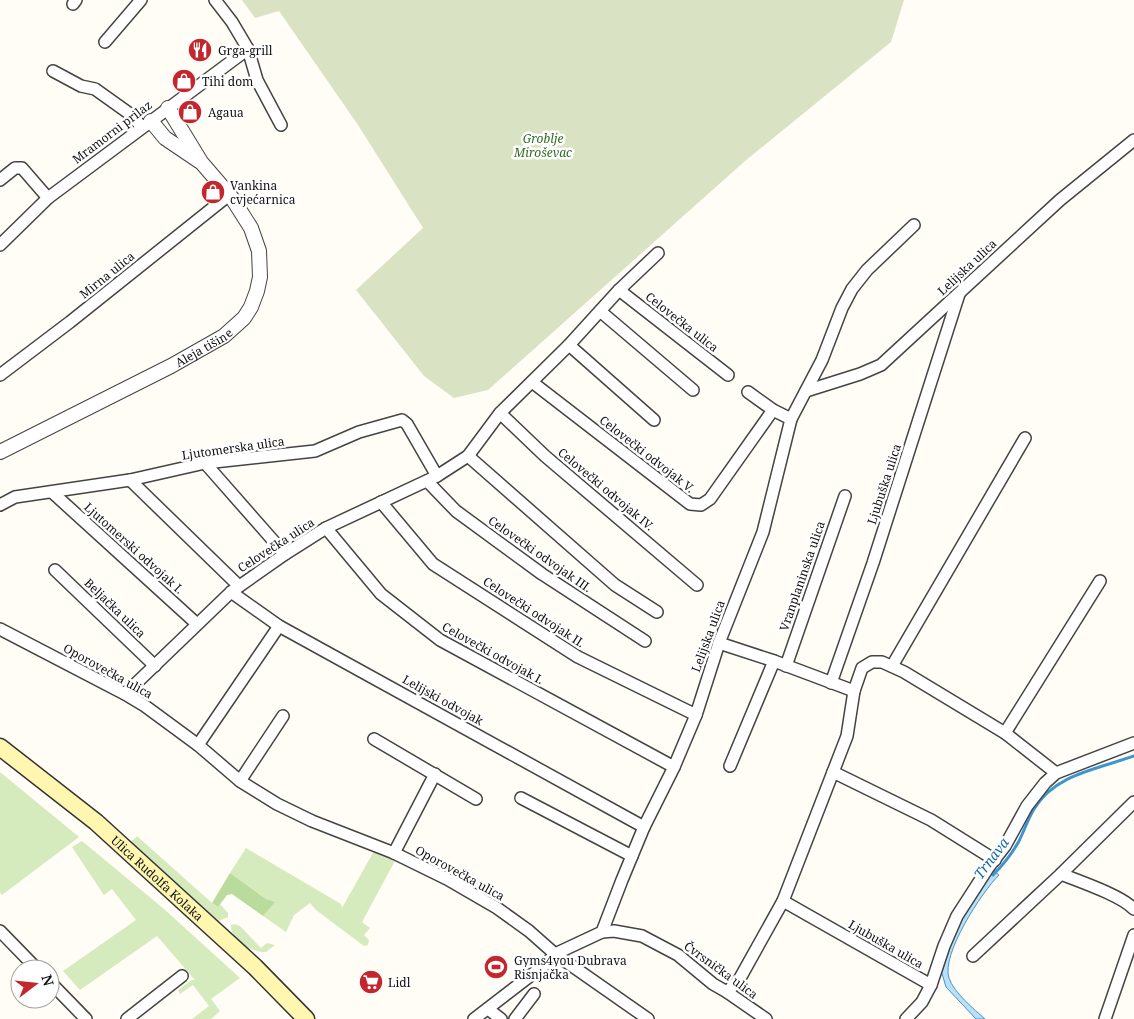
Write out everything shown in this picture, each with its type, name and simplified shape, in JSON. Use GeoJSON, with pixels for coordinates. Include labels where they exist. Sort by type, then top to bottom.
{"type":"FeatureCollection","features":[{"type":"Feature","properties":{"kind":"main road","name":"Ulica Rudolfa Kolaka"},"geometry":{"type":"LineString","coordinates":[[0,747],[103,827],[248,960],[306,1019]]}},
{"type":"Feature","properties":{"kind":"street"},"geometry":{"type":"LineString","coordinates":[[105,42],[141,0]]}},
{"type":"Feature","properties":{"kind":"street"},"geometry":{"type":"LineString","coordinates":[[215,0],[232,22],[248,49],[257,80],[281,125]]}},
{"type":"Feature","properties":{"kind":"street","name":"Mramorni prilaz"},"geometry":{"type":"LineString","coordinates":[[0,244],[48,198],[248,49]]}},
{"type":"Feature","properties":{"kind":"street"},"geometry":{"type":"LineString","coordinates":[[53,71],[80,86],[95,89],[146,124]]}},
{"type":"Feature","properties":{"kind":"street","name":"Aleja tišine"},"geometry":{"type":"LineString","coordinates":[[0,452],[171,366],[224,336],[244,318],[258,291],[260,277],[258,251],[251,228],[229,195],[201,162],[168,108]]}},
{"type":"Feature","properties":{"kind":"street","name":"Aleja tišine"},"geometry":{"type":"LineString","coordinates":[[146,124],[201,162]]}},
{"type":"Feature","properties":{"kind":"street","name":"Lelijska ulica"},"geometry":{"type":"LineString","coordinates":[[806,391],[860,374],[881,364],[1060,200],[1134,140]]}},
{"type":"Feature","properties":{"kind":"street"},"geometry":{"type":"LineString","coordinates":[[0,180],[14,168],[22,168],[48,198]]}},
{"type":"Feature","properties":{"kind":"street","name":"Mirna ulica"},"geometry":{"type":"LineString","coordinates":[[0,375],[70,322],[229,195]]}},
{"type":"Feature","properties":{"kind":"street","name":"Lelijska ulica"},"geometry":{"type":"LineString","coordinates":[[602,932],[644,827],[674,767],[696,715],[719,643],[763,532],[791,419],[822,360],[842,308],[852,289],[867,270],[914,225]]}},
{"type":"Feature","properties":{"kind":"street","name":"Celovečka ulica"},"geometry":{"type":"LineString","coordinates":[[125,694],[235,589],[285,554],[326,528],[432,479],[468,456],[500,413],[569,345],[619,290],[658,253]]}},
{"type":"Feature","properties":{"kind":"street","name":"Celovečka ulica"},"geometry":{"type":"LineString","coordinates":[[619,290],[728,375]]}},
{"type":"Feature","properties":{"kind":"street","name":"Ljubuška ulica"},"geometry":{"type":"LineString","coordinates":[[831,683],[873,563],[960,293]]}},
{"type":"Feature","properties":{"kind":"street"},"geometry":{"type":"LineString","coordinates":[[600,311],[693,390]]}},
{"type":"Feature","properties":{"kind":"street"},"geometry":{"type":"LineString","coordinates":[[569,345],[654,420]]}},
{"type":"Feature","properties":{"kind":"street","name":"Celovečki odvojak V."},"geometry":{"type":"LineString","coordinates":[[532,382],[690,504],[701,505],[710,499],[773,410]]}},
{"type":"Feature","properties":{"kind":"street"},"geometry":{"type":"LineString","coordinates":[[748,392],[773,410],[791,419]]}},
{"type":"Feature","properties":{"kind":"street","name":"Celovečki odvojak IV."},"geometry":{"type":"LineString","coordinates":[[500,413],[545,456],[697,585]]}},
{"type":"Feature","properties":{"kind":"street","name":"Ljutomerska ulica"},"geometry":{"type":"LineString","coordinates":[[0,505],[15,497],[53,493],[130,480],[205,463],[315,451],[359,432],[402,420],[407,424],[432,479]]}},
{"type":"Feature","properties":{"kind":"street"},"geometry":{"type":"LineString","coordinates":[[892,666],[1025,438]]}},
{"type":"Feature","properties":{"kind":"street"},"geometry":{"type":"LineString","coordinates":[[468,456],[615,585],[657,612]]}},
{"type":"Feature","properties":{"kind":"street"},"geometry":{"type":"LineString","coordinates":[[205,463],[285,554]]}},
{"type":"Feature","properties":{"kind":"street","name":"Celovečki odvojak III."},"geometry":{"type":"LineString","coordinates":[[432,479],[456,511],[542,574],[645,641]]}},
{"type":"Feature","properties":{"kind":"street","name":"Lelijski odvojak"},"geometry":{"type":"LineString","coordinates":[[130,480],[235,589],[279,626],[644,827]]}},
{"type":"Feature","properties":{"kind":"street","name":"Ljutomerski odvojak I."},"geometry":{"type":"LineString","coordinates":[[53,493],[197,624]]}},
{"type":"Feature","properties":{"kind":"street","name":"Vranplaninska ulica"},"geometry":{"type":"LineString","coordinates":[[786,666],[845,496]]}},
{"type":"Feature","properties":{"kind":"street","name":"Celovečki odvojak II."},"geometry":{"type":"LineString","coordinates":[[381,502],[433,564],[578,657],[696,715]]}},
{"type":"Feature","properties":{"kind":"street","name":"Celovečki odvojak I."},"geometry":{"type":"LineString","coordinates":[[326,528],[381,594],[440,640],[674,767]]}},
{"type":"Feature","properties":{"kind":"street","name":"Beljačka ulica"},"geometry":{"type":"LineString","coordinates":[[55,570],[156,666]]}},
{"type":"Feature","properties":{"kind":"street"},"geometry":{"type":"LineString","coordinates":[[1004,733],[1100,582]]}},
{"type":"Feature","properties":{"kind":"street"},"geometry":{"type":"LineString","coordinates":[[198,746],[279,626]]}},
{"type":"Feature","properties":{"kind":"street","name":"Oporovečka ulica"},"geometry":{"type":"LineString","coordinates":[[0,629],[145,706],[240,781],[277,804],[312,821],[394,853],[447,879],[497,908],[529,931],[555,954],[648,1019]]}},
{"type":"Feature","properties":{"kind":"street"},"geometry":{"type":"LineString","coordinates":[[719,643],[774,661],[854,692]]}},
{"type":"Feature","properties":{"kind":"street"},"geometry":{"type":"LineString","coordinates":[[730,766],[774,661]]}},
{"type":"Feature","properties":{"kind":"street"},"geometry":{"type":"LineString","coordinates":[[727,992],[739,980],[783,901],[847,736],[854,692],[862,668],[872,662],[882,662],[892,666],[1004,733],[1056,773]]}},
{"type":"Feature","properties":{"kind":"street"},"geometry":{"type":"LineString","coordinates":[[240,781],[284,716]]}},
{"type":"Feature","properties":{"kind":"street"},"geometry":{"type":"LineString","coordinates":[[374,739],[476,799]]}},
{"type":"Feature","properties":{"kind":"street","name":"Ljubuška ulica"},"geometry":{"type":"LineString","coordinates":[[783,901],[931,985],[944,946],[957,916],[1005,846],[1027,806],[1045,783],[1056,773],[1134,743]]}},
{"type":"Feature","properties":{"kind":"street"},"geometry":{"type":"LineString","coordinates":[[833,772],[930,820],[995,860]]}},
{"type":"Feature","properties":{"kind":"street"},"geometry":{"type":"LineString","coordinates":[[394,853],[435,774]]}},
{"type":"Feature","properties":{"kind":"street"},"geometry":{"type":"LineString","coordinates":[[521,798],[632,856]]}},
{"type":"Feature","properties":{"kind":"street"},"geometry":{"type":"LineString","coordinates":[[973,956],[1061,874],[1134,802]]}},
{"type":"Feature","properties":{"kind":"street"},"geometry":{"type":"LineString","coordinates":[[1061,874],[1115,897],[1129,904],[1134,909]]}},
{"type":"Feature","properties":{"kind":"street"},"geometry":{"type":"LineString","coordinates":[[0,931],[27,959]]}},
{"type":"Feature","properties":{"kind":"street","name":"Čvrsnička ulica"},"geometry":{"type":"LineString","coordinates":[[602,932],[614,931],[642,936],[678,955],[713,984],[766,1019]]}},
{"type":"Feature","properties":{"kind":"street"},"geometry":{"type":"LineString","coordinates":[[474,1019],[547,963],[555,954],[602,932]]}},
{"type":"Feature","properties":{"kind":"street"},"geometry":{"type":"LineString","coordinates":[[1105,1019],[1134,935]]}},
{"type":"Feature","properties":{"kind":"street"},"geometry":{"type":"LineString","coordinates":[[127,1019],[182,976]]}},
{"type":"Feature","properties":{"kind":"street"},"geometry":{"type":"LineString","coordinates":[[906,1019],[922,1002],[931,985]]}},
{"type":"Feature","properties":{"kind":"street"},"geometry":{"type":"LineString","coordinates":[[60,992],[86,1019]]}},
{"type":"Feature","properties":{"kind":"street"},"geometry":{"type":"LineString","coordinates":[[515,1019],[534,994]]}},
{"type":"Feature","properties":{"kind":"street"},"geometry":{"type":"LineString","coordinates":[[488,1009],[501,1019]]}},
{"type":"Feature","properties":{"kind":"green space","name":"Groblje Miroševac"},"geometry":{"type":"Polygon","coordinates":[[[242,0],[904,0],[891,42],[745,161],[488,390],[454,398],[424,376],[356,290],[423,228],[358,125],[279,11],[255,18],[242,0]]]}},
{"type":"Feature","properties":{"kind":"green space"},"geometry":{"type":"Polygon","coordinates":[[[0,772],[79,837],[2,895],[0,893],[0,772]]]}},
{"type":"Feature","properties":{"kind":"green space"},"geometry":{"type":"Polygon","coordinates":[[[137,836],[212,903],[218,907],[220,904],[228,913],[228,917],[219,921],[131,842],[137,836]]]}},
{"type":"Feature","properties":{"kind":"green space"},"geometry":{"type":"Polygon","coordinates":[[[82,841],[164,909],[240,978],[211,999],[220,1011],[211,1019],[192,1019],[209,1006],[193,985],[180,994],[178,990],[192,980],[195,980],[157,936],[80,990],[63,971],[136,920],[112,889],[104,895],[72,847],[82,841]]]}},
{"type":"Feature","properties":{"kind":"green space"},"geometry":{"type":"Polygon","coordinates":[[[246,848],[341,904],[342,908],[374,851],[396,859],[362,922],[370,928],[364,935],[369,940],[368,945],[364,946],[316,910],[310,903],[294,915],[286,932],[263,916],[274,902],[266,899],[230,873],[246,848]]]}},
{"type":"Feature","properties":{"kind":"green space"},"geometry":{"type":"Polygon","coordinates":[[[230,873],[266,899],[275,902],[263,916],[232,894],[227,895],[218,907],[212,903],[230,873]]]}},
{"type":"Feature","properties":{"kind":"green space"},"geometry":{"type":"Polygon","coordinates":[[[231,925],[240,926],[261,948],[267,943],[275,945],[266,952],[249,948],[234,936],[231,925]]]}},
{"type":"Feature","properties":{"kind":"water"},"geometry":{"type":"Polygon","coordinates":[[[992,869],[999,875],[983,895],[965,924],[951,954],[948,967],[949,978],[955,989],[985,1019],[976,1019],[946,987],[941,970],[956,926],[992,869]]]}},
{"type":"Feature","properties":{"kind":"waterway","name":"Trnava"},"geometry":{"type":"LineString","coordinates":[[993,875],[1016,846],[1034,809],[1053,788],[1078,774],[1134,756]]}},
{"type":"Feature","properties":{"kind":"place","name":"Grga-grill"},"geometry":{"type":"Point","coordinates":[200,50]}},
{"type":"Feature","properties":{"kind":"place","name":"Tihi dom"},"geometry":{"type":"Point","coordinates":[184,81]}},
{"type":"Feature","properties":{"kind":"place","name":"Agaua"},"geometry":{"type":"Point","coordinates":[190,112]}},
{"type":"Feature","properties":{"kind":"place","name":"Vankina cvjećarnica"},"geometry":{"type":"Point","coordinates":[213,192]}},
{"type":"Feature","properties":{"kind":"place","name":"Gyms4you Dubrava Risnjačka"},"geometry":{"type":"Point","coordinates":[496,967]}},
{"type":"Feature","properties":{"kind":"place","name":"Lidl"},"geometry":{"type":"Point","coordinates":[371,982]}}]}
